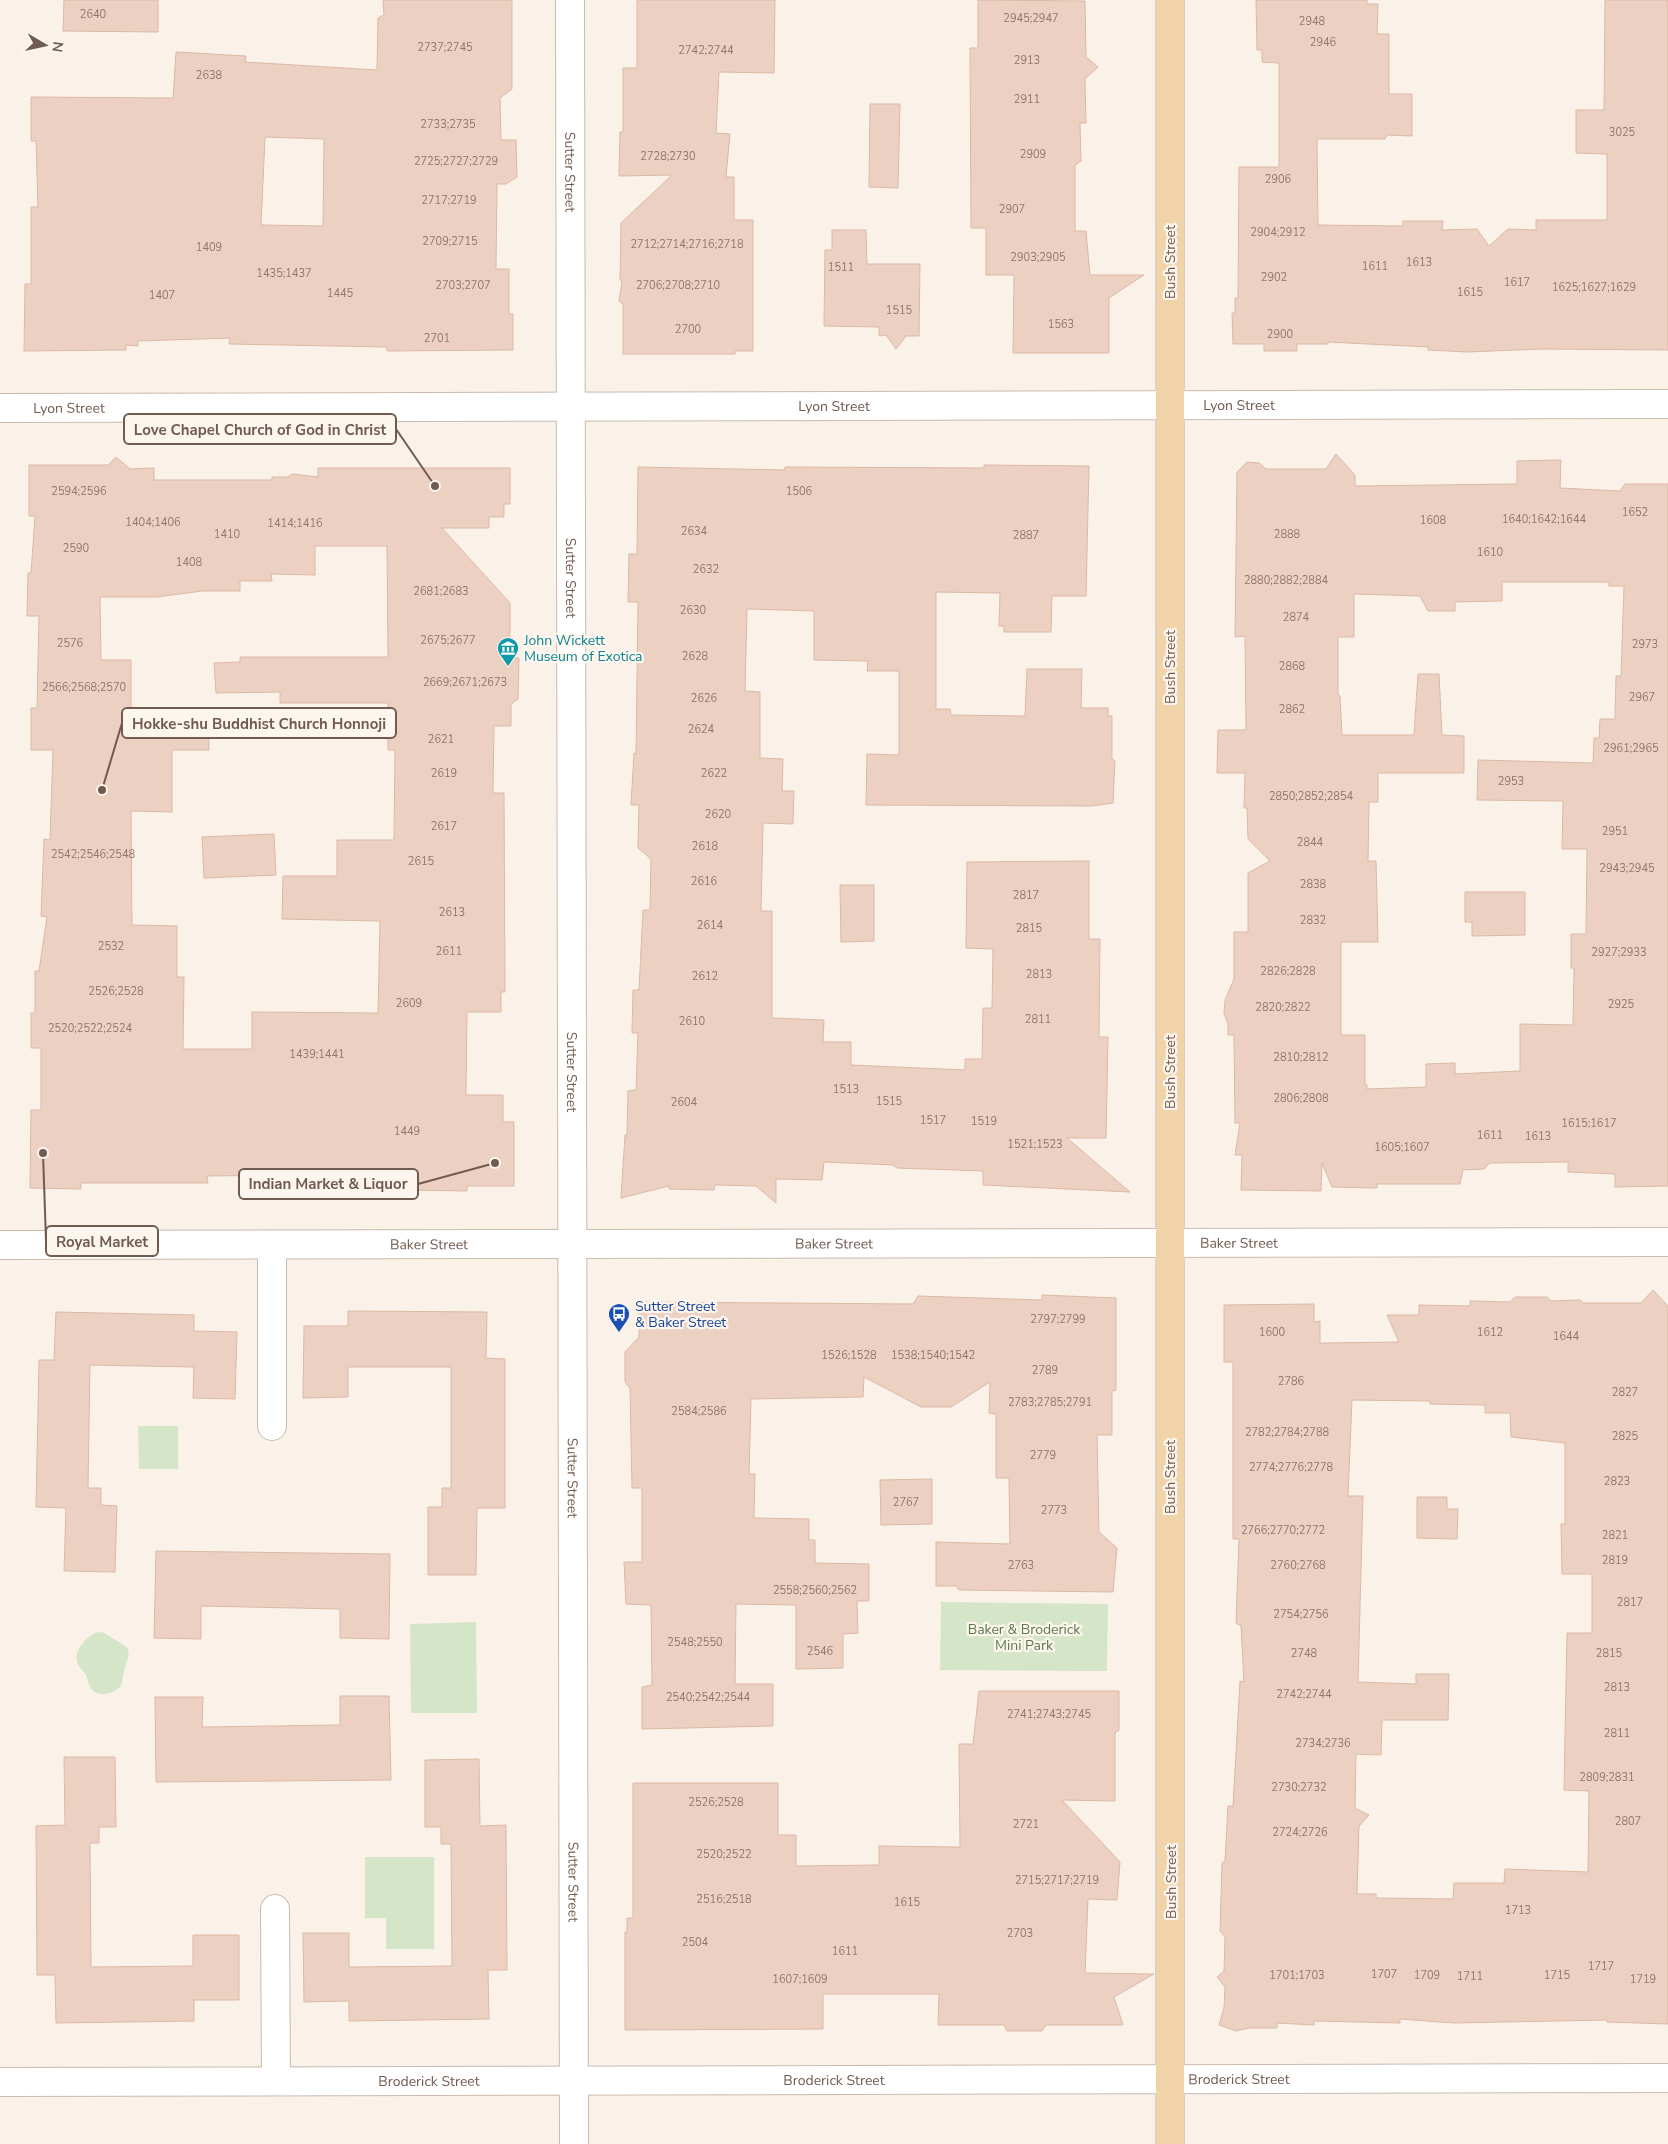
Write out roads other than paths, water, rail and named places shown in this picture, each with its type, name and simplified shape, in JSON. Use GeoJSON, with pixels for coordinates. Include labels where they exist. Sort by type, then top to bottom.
{"type":"FeatureCollection","features":[{"type":"Feature","properties":{"kind":"main road","name":"Bush Street"},"geometry":{"type":"LineString","coordinates":[[1170,0],[1170,2144]]}},
{"type":"Feature","properties":{"kind":"street","name":"Sutter Street"},"geometry":{"type":"LineString","coordinates":[[570,0],[574,2144]]}},
{"type":"Feature","properties":{"kind":"street","name":"Lyon Street"},"geometry":{"type":"LineString","coordinates":[[0,408],[1668,404]]}},
{"type":"Feature","properties":{"kind":"street","name":"Baker Street"},"geometry":{"type":"LineString","coordinates":[[0,1245],[1668,1242]]}},
{"type":"Feature","properties":{"kind":"street"},"geometry":{"type":"LineString","coordinates":[[272,1245],[272,1426]]}},
{"type":"Feature","properties":{"kind":"street"},"geometry":{"type":"LineString","coordinates":[[275,1909],[276,2081]]}},
{"type":"Feature","properties":{"kind":"street","name":"Broderick Street"},"geometry":{"type":"LineString","coordinates":[[0,2082],[1668,2078]]}},
{"type":"Feature","properties":{"kind":"place","name":"Love Chapel Church of God in Christ"},"geometry":{"type":"Point","coordinates":[435,486]}},
{"type":"Feature","properties":{"kind":"place","name":"John Wickett Museum of Exotica"},"geometry":{"type":"Point","coordinates":[508,667]}},
{"type":"Feature","properties":{"kind":"place","name":"Hokke-shu Buddhist Church Honnoji"},"geometry":{"type":"Point","coordinates":[102,790]}},
{"type":"Feature","properties":{"kind":"place","name":"Royal Market"},"geometry":{"type":"Point","coordinates":[43,1153]}},
{"type":"Feature","properties":{"kind":"place","name":"Indian Market & Liquor"},"geometry":{"type":"Point","coordinates":[495,1163]}},
{"type":"Feature","properties":{"kind":"place","name":"Sutter Street & Baker Street"},"geometry":{"type":"Point","coordinates":[619,1333]}},
{"type":"Feature","properties":{"kind":"park label","name":"Baker & Broderick Mini Park"},"geometry":{"type":"Point","coordinates":[1024,1638]}}]}
